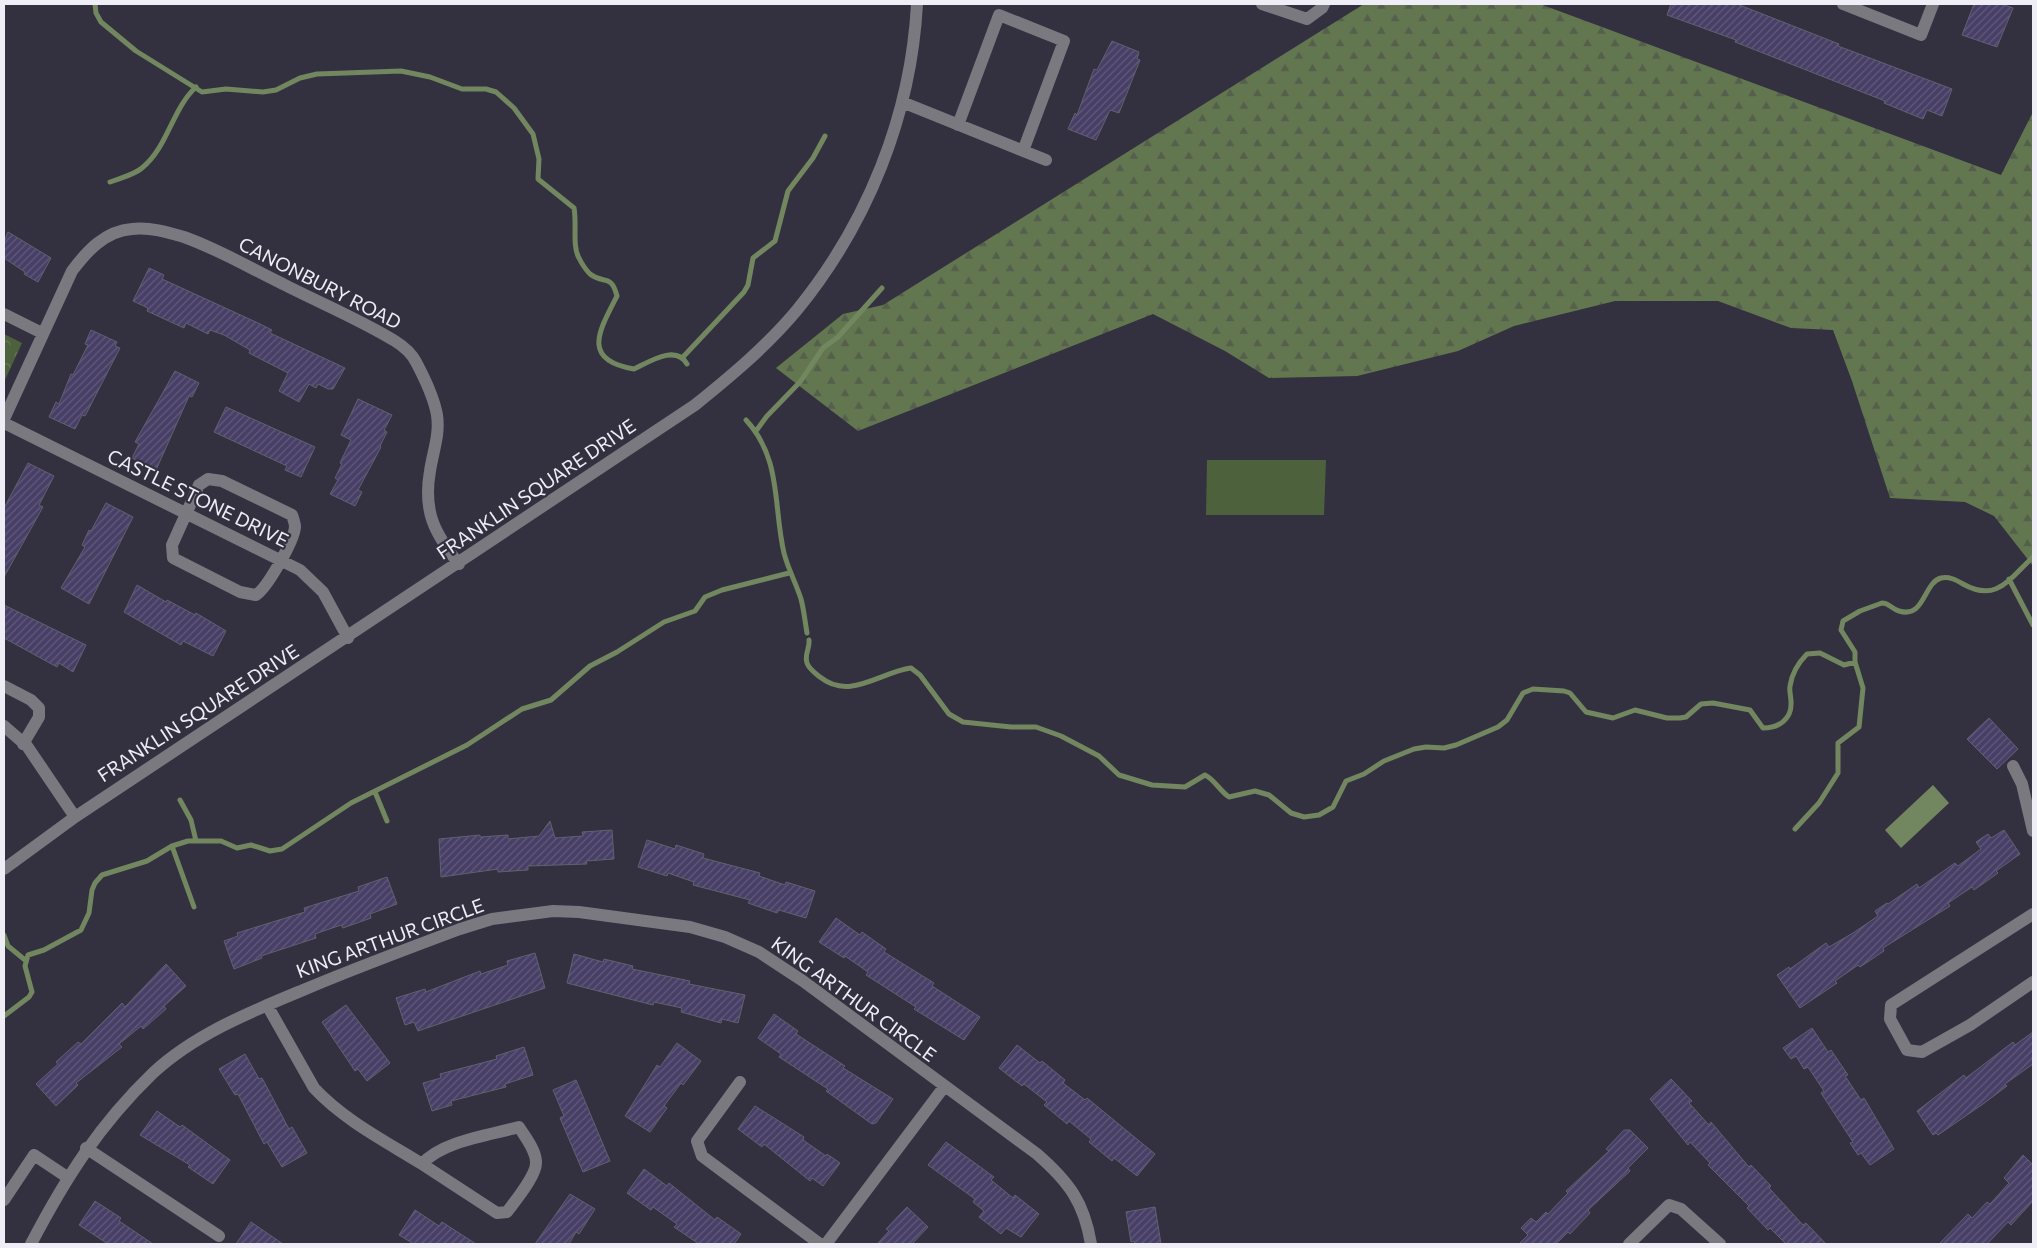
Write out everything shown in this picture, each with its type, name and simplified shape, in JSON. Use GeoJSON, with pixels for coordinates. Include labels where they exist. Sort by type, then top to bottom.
{"type":"FeatureCollection","features":[{"type":"Feature","properties":{"kind":"street","name":"FRANKLIN SQUARE DRIVE"},"geometry":{"type":"LineString","coordinates":[[4,869],[75,817],[348,638],[695,405],[736,371],[773,336],[797,310],[848,238],[884,164],[911,64],[917,4]]}},
{"type":"Feature","properties":{"kind":"street"},"geometry":{"type":"LineString","coordinates":[[1262,4],[1291,16],[1307,19],[1322,8],[1324,4]]}},
{"type":"Feature","properties":{"kind":"street"},"geometry":{"type":"LineString","coordinates":[[1842,4],[1921,35],[1933,4]]}},
{"type":"Feature","properties":{"kind":"street"},"geometry":{"type":"LineString","coordinates":[[958,125],[999,16],[1064,41],[1023,150]]}},
{"type":"Feature","properties":{"kind":"street"},"geometry":{"type":"LineString","coordinates":[[902,102],[1046,160]]}},
{"type":"Feature","properties":{"kind":"street","name":"CANONBURY ROAD"},"geometry":{"type":"LineString","coordinates":[[42,333],[72,271],[85,253],[111,234],[134,229],[166,232],[210,248],[396,342],[416,361],[437,414],[438,440],[430,470],[429,513],[441,542],[459,564]]}},
{"type":"Feature","properties":{"kind":"street"},"geometry":{"type":"LineString","coordinates":[[4,314],[42,333]]}},
{"type":"Feature","properties":{"kind":"street","name":"CASTLE STONE DRIVE"},"geometry":{"type":"LineString","coordinates":[[42,333],[4,421],[281,560],[311,578],[323,592],[348,638]]}},
{"type":"Feature","properties":{"kind":"street"},"geometry":{"type":"LineString","coordinates":[[208,479],[222,481],[292,515],[295,527],[281,560],[263,591],[256,595],[240,592],[173,558],[172,545],[199,485],[208,479]]}},
{"type":"Feature","properties":{"kind":"street"},"geometry":{"type":"LineString","coordinates":[[4,686],[30,700],[39,708],[39,717],[24,744]]}},
{"type":"Feature","properties":{"kind":"street"},"geometry":{"type":"LineString","coordinates":[[4,726],[24,744],[75,817]]}},
{"type":"Feature","properties":{"kind":"street"},"geometry":{"type":"LineString","coordinates":[[2013,766],[2022,784],[2033,831]]}},
{"type":"Feature","properties":{"kind":"street","name":"KING ARTHUR CIRCLE"},"geometry":{"type":"LineString","coordinates":[[31,1244],[67,1177],[86,1148],[118,1110],[154,1072],[211,1032],[267,1005],[370,963],[492,919],[553,911],[580,912],[690,927],[725,937],[759,952],[803,981],[1037,1154],[1064,1179],[1075,1194],[1084,1213],[1091,1244]]}},
{"type":"Feature","properties":{"kind":"street"},"geometry":{"type":"LineString","coordinates":[[2033,914],[1891,1005],[1890,1019],[1907,1050],[1922,1052],[1970,1025],[2033,982]]}},
{"type":"Feature","properties":{"kind":"street"},"geometry":{"type":"LineString","coordinates":[[267,1005],[314,1088],[325,1100],[347,1118],[497,1213],[507,1212],[535,1171],[536,1162],[534,1153],[519,1127],[446,1148],[431,1154],[422,1164]]}},
{"type":"Feature","properties":{"kind":"street"},"geometry":{"type":"LineString","coordinates":[[740,1082],[697,1141],[702,1156],[820,1244]]}},
{"type":"Feature","properties":{"kind":"street"},"geometry":{"type":"LineString","coordinates":[[826,1244],[944,1087]]}},
{"type":"Feature","properties":{"kind":"street"},"geometry":{"type":"LineString","coordinates":[[86,1148],[219,1236]]}},
{"type":"Feature","properties":{"kind":"street"},"geometry":{"type":"LineString","coordinates":[[4,1200],[34,1155],[67,1177]]}},
{"type":"Feature","properties":{"kind":"street"},"geometry":{"type":"LineString","coordinates":[[1629,1244],[1669,1205],[1681,1209],[1720,1244]]}},
{"type":"Feature","properties":{"kind":"green space"},"geometry":{"type":"Polygon","coordinates":[[[1364,4],[1540,4],[2001,175],[2033,112],[2033,566],[1994,516],[1965,502],[1890,498],[1852,381],[1833,330],[1791,328],[1718,301],[1615,301],[1514,326],[1458,351],[1357,376],[1269,378],[1225,351],[1153,314],[858,431],[776,368],[843,314],[883,305],[1364,4]]]}},
{"type":"Feature","properties":{"kind":"green space"},"geometry":{"type":"Polygon","coordinates":[[[4,334],[22,343],[4,382],[4,334]]]}},
{"type":"Feature","properties":{"kind":"green space"},"geometry":{"type":"Polygon","coordinates":[[[1207,460],[1326,460],[1324,515],[1206,515],[1207,460]]]}},
{"type":"Feature","properties":{"kind":"shaded area"},"geometry":{"type":"Polygon","coordinates":[[[1933,785],[1949,803],[1901,848],[1885,830],[1933,785]]]}},
{"type":"Feature","properties":{"kind":"building"},"geometry":{"type":"Polygon","coordinates":[[[1671,4],[1737,4],[1839,44],[1838,46],[1952,89],[1942,116],[1927,110],[1923,119],[1884,103],[1885,101],[1735,42],[1736,40],[1667,15],[1671,4]]]}},
{"type":"Feature","properties":{"kind":"building"},"geometry":{"type":"Polygon","coordinates":[[[1974,4],[2001,4],[2013,8],[1997,47],[1962,35],[1974,4]]]}},
{"type":"Feature","properties":{"kind":"building"},"geometry":{"type":"Polygon","coordinates":[[[1112,41],[1139,52],[1137,59],[1140,60],[1119,113],[1110,110],[1096,140],[1068,129],[1075,113],[1077,115],[1094,69],[1097,70],[1112,41]]]}},
{"type":"Feature","properties":{"kind":"building"},"geometry":{"type":"Polygon","coordinates":[[[8,232],[51,258],[38,282],[24,274],[25,272],[4,258],[4,242],[8,232]]]}},
{"type":"Feature","properties":{"kind":"building"},"geometry":{"type":"Polygon","coordinates":[[[149,268],[164,275],[162,279],[258,323],[272,330],[270,333],[345,368],[333,389],[328,389],[318,384],[316,388],[309,384],[299,402],[279,391],[288,373],[249,353],[250,350],[224,335],[210,330],[208,334],[186,323],[184,328],[147,311],[148,308],[133,301],[149,268]]]}},
{"type":"Feature","properties":{"kind":"building"},"geometry":{"type":"Polygon","coordinates":[[[91,330],[117,342],[115,346],[120,348],[85,416],[82,415],[75,429],[49,417],[56,402],[59,404],[71,374],[73,375],[88,345],[85,344],[91,330]]]}},
{"type":"Feature","properties":{"kind":"building"},"geometry":{"type":"Polygon","coordinates":[[[175,371],[199,383],[192,397],[189,396],[156,470],[132,458],[139,444],[135,442],[175,371]]]}},
{"type":"Feature","properties":{"kind":"building"},"geometry":{"type":"Polygon","coordinates":[[[358,399],[392,415],[384,430],[387,432],[381,447],[358,490],[362,492],[355,506],[330,494],[338,480],[335,478],[351,440],[341,435],[358,399]]]}},
{"type":"Feature","properties":{"kind":"building"},"geometry":{"type":"Polygon","coordinates":[[[226,407],[315,447],[301,477],[285,470],[287,466],[214,432],[226,407]]]}},
{"type":"Feature","properties":{"kind":"building"},"geometry":{"type":"Polygon","coordinates":[[[28,463],[54,476],[39,505],[43,507],[4,577],[4,508],[28,463]]]}},
{"type":"Feature","properties":{"kind":"building"},"geometry":{"type":"Polygon","coordinates":[[[106,503],[133,517],[89,604],[61,588],[85,547],[82,545],[89,530],[91,531],[106,503]]]}},
{"type":"Feature","properties":{"kind":"building"},"geometry":{"type":"Polygon","coordinates":[[[137,585],[166,602],[167,600],[195,615],[196,613],[226,631],[213,656],[183,641],[181,645],[124,612],[137,585]]]}},
{"type":"Feature","properties":{"kind":"building"},"geometry":{"type":"Polygon","coordinates":[[[4,605],[86,645],[73,672],[59,663],[57,667],[4,638],[4,605]]]}},
{"type":"Feature","properties":{"kind":"building"},"geometry":{"type":"Polygon","coordinates":[[[1989,718],[2018,749],[1997,769],[1967,739],[1989,718]]]}},
{"type":"Feature","properties":{"kind":"building"},"geometry":{"type":"Polygon","coordinates":[[[550,821],[555,838],[583,836],[582,832],[612,830],[614,859],[586,861],[587,864],[528,866],[528,870],[498,872],[498,869],[441,877],[439,839],[480,835],[480,837],[508,835],[508,839],[539,836],[550,821]]]}},
{"type":"Feature","properties":{"kind":"building"},"geometry":{"type":"Polygon","coordinates":[[[2004,830],[2020,854],[1974,890],[1972,887],[1948,903],[1950,906],[1883,948],[1884,951],[1860,967],[1858,965],[1835,981],[1837,983],[1800,1008],[1777,975],[1789,967],[1790,969],[1826,943],[1829,947],[1853,933],[1878,916],[1875,911],[1917,884],[1919,888],[1955,863],[1958,866],[1981,849],[1976,842],[1988,834],[1991,838],[2004,830]]]}},
{"type":"Feature","properties":{"kind":"building"},"geometry":{"type":"Polygon","coordinates":[[[647,840],[675,849],[676,845],[704,854],[703,858],[760,873],[759,876],[785,885],[786,882],[815,891],[806,918],[779,910],[777,913],[748,903],[750,900],[693,885],[694,882],[668,873],[667,876],[638,867],[647,840]]]}},
{"type":"Feature","properties":{"kind":"building"},"geometry":{"type":"Polygon","coordinates":[[[387,877],[397,904],[370,914],[371,918],[343,928],[341,925],[315,934],[316,938],[261,956],[262,958],[234,969],[224,941],[238,936],[237,933],[305,912],[304,908],[359,891],[358,887],[387,877]]]}},
{"type":"Feature","properties":{"kind":"building"},"geometry":{"type":"Polygon","coordinates":[[[836,918],[860,935],[862,932],[886,949],[884,952],[934,983],[932,986],[980,1017],[964,1040],[914,1009],[916,1007],[866,975],[868,972],[845,956],[844,958],[819,942],[836,918]]]}},
{"type":"Feature","properties":{"kind":"building"},"geometry":{"type":"Polygon","coordinates":[[[535,953],[545,988],[418,1031],[414,1022],[405,1025],[396,998],[425,989],[426,992],[480,971],[481,974],[508,965],[507,961],[535,953]]]}},
{"type":"Feature","properties":{"kind":"building"},"geometry":{"type":"Polygon","coordinates":[[[574,954],[603,962],[604,959],[633,966],[632,969],[690,981],[689,984],[745,995],[738,1023],[722,1019],[721,1023],[681,1012],[682,1008],[654,1002],[653,1005],[567,983],[574,954]]]}},
{"type":"Feature","properties":{"kind":"building"},"geometry":{"type":"Polygon","coordinates":[[[166,964],[186,986],[164,1006],[166,1009],[143,1029],[141,1026],[119,1044],[122,1047],[76,1083],[78,1085],[56,1106],[36,1084],[58,1064],[56,1062],[78,1042],[81,1044],[122,1003],[125,1007],[166,964]]]}},
{"type":"Feature","properties":{"kind":"building"},"geometry":{"type":"Polygon","coordinates":[[[346,1005],[390,1063],[367,1081],[358,1069],[355,1071],[322,1022],[346,1005]]]}},
{"type":"Feature","properties":{"kind":"building"},"geometry":{"type":"Polygon","coordinates":[[[774,1014],[798,1031],[796,1034],[845,1066],[843,1068],[893,1099],[876,1123],[872,1124],[826,1091],[828,1089],[779,1057],[781,1054],[758,1038],[774,1014]]]}},
{"type":"Feature","properties":{"kind":"building"},"geometry":{"type":"Polygon","coordinates":[[[1812,1028],[1828,1052],[1831,1050],[1848,1075],[1845,1076],[1861,1100],[1864,1098],[1894,1149],[1870,1165],[1861,1153],[1858,1155],[1850,1143],[1853,1142],[1821,1093],[1824,1091],[1808,1067],[1804,1069],[1796,1056],[1791,1059],[1783,1048],[1812,1028]]]}},
{"type":"Feature","properties":{"kind":"building"},"geometry":{"type":"Polygon","coordinates":[[[2033,1032],[2033,1064],[2005,1084],[2007,1086],[1983,1104],[1938,1135],[1936,1133],[1933,1135],[1917,1111],[1964,1075],[1966,1078],[2013,1042],[2015,1045],[2033,1032]]]}},
{"type":"Feature","properties":{"kind":"building"},"geometry":{"type":"Polygon","coordinates":[[[677,1043],[701,1061],[664,1106],[667,1108],[650,1132],[625,1116],[657,1065],[660,1067],[677,1043]]]}},
{"type":"Feature","properties":{"kind":"building"},"geometry":{"type":"Polygon","coordinates":[[[1017,1045],[1040,1063],[1042,1061],[1065,1080],[1063,1083],[1085,1100],[1087,1098],[1155,1154],[1137,1176],[1114,1158],[1112,1161],[1089,1142],[1091,1139],[1069,1121],[1067,1124],[1044,1105],[1047,1102],[999,1068],[1017,1045]]]}},
{"type":"Feature","properties":{"kind":"building"},"geometry":{"type":"Polygon","coordinates":[[[524,1047],[533,1075],[505,1084],[506,1087],[451,1101],[452,1105],[432,1111],[423,1083],[441,1078],[440,1074],[497,1059],[496,1056],[524,1047]]]}},
{"type":"Feature","properties":{"kind":"building"},"geometry":{"type":"Polygon","coordinates":[[[245,1054],[259,1079],[262,1078],[289,1129],[292,1127],[307,1153],[282,1167],[267,1142],[264,1144],[238,1094],[235,1095],[219,1069],[245,1054]]]}},
{"type":"Feature","properties":{"kind":"building"},"geometry":{"type":"Polygon","coordinates":[[[1671,1079],[1692,1101],[1689,1103],[1709,1125],[1711,1122],[1749,1167],[1751,1165],[1771,1186],[1769,1188],[1803,1225],[1806,1223],[1826,1244],[1786,1244],[1770,1228],[1768,1230],[1747,1208],[1749,1206],[1708,1165],[1710,1163],[1690,1142],[1688,1145],[1650,1099],[1671,1079]]]}},
{"type":"Feature","properties":{"kind":"building"},"geometry":{"type":"Polygon","coordinates":[[[576,1080],[610,1161],[583,1172],[560,1118],[564,1116],[553,1090],[576,1080]]]}},
{"type":"Feature","properties":{"kind":"building"},"geometry":{"type":"Polygon","coordinates":[[[755,1106],[804,1137],[803,1140],[826,1156],[827,1154],[840,1163],[823,1186],[812,1178],[810,1181],[764,1144],[762,1147],[738,1129],[755,1106]]]}},
{"type":"Feature","properties":{"kind":"building"},"geometry":{"type":"Polygon","coordinates":[[[157,1111],[180,1127],[182,1125],[230,1160],[213,1184],[188,1167],[190,1165],[140,1135],[157,1111]]]}},
{"type":"Feature","properties":{"kind":"building"},"geometry":{"type":"Polygon","coordinates":[[[1624,1130],[1630,1130],[1648,1148],[1628,1168],[1630,1171],[1588,1210],[1590,1213],[1570,1234],[1568,1232],[1556,1244],[1519,1244],[1528,1235],[1521,1228],[1531,1218],[1536,1222],[1546,1212],[1548,1214],[1568,1193],[1566,1191],[1609,1151],[1606,1149],[1624,1130]]]}},
{"type":"Feature","properties":{"kind":"building"},"geometry":{"type":"Polygon","coordinates":[[[946,1142],[994,1177],[991,1180],[1013,1198],[1015,1195],[1039,1214],[1021,1237],[1006,1228],[1001,1234],[979,1217],[984,1211],[973,1202],[975,1199],[928,1165],[946,1142]]]}},
{"type":"Feature","properties":{"kind":"building"},"geometry":{"type":"Polygon","coordinates":[[[2023,1155],[2033,1165],[2033,1201],[2011,1225],[2008,1222],[1987,1244],[1939,1244],[1968,1214],[1972,1218],[1987,1202],[1990,1204],[2009,1183],[2004,1178],[2023,1155]]]}},
{"type":"Feature","properties":{"kind":"building"},"geometry":{"type":"Polygon","coordinates":[[[644,1169],[667,1186],[669,1183],[715,1220],[717,1217],[741,1234],[734,1244],[699,1244],[674,1227],[677,1224],[653,1207],[651,1210],[627,1193],[644,1169]]]}},
{"type":"Feature","properties":{"kind":"building"},"geometry":{"type":"Polygon","coordinates":[[[570,1194],[595,1209],[579,1234],[576,1232],[569,1244],[535,1244],[570,1194]]]}},
{"type":"Feature","properties":{"kind":"building"},"geometry":{"type":"Polygon","coordinates":[[[95,1201],[121,1218],[119,1221],[153,1244],[108,1244],[79,1225],[95,1201]]]}},
{"type":"Feature","properties":{"kind":"building"},"geometry":{"type":"Polygon","coordinates":[[[907,1207],[928,1227],[912,1244],[877,1244],[889,1231],[886,1229],[907,1207]]]}},
{"type":"Feature","properties":{"kind":"building"},"geometry":{"type":"Polygon","coordinates":[[[1155,1207],[1161,1244],[1135,1244],[1134,1241],[1131,1242],[1126,1212],[1155,1207]]]}},
{"type":"Feature","properties":{"kind":"building"},"geometry":{"type":"Polygon","coordinates":[[[415,1210],[439,1226],[442,1222],[476,1244],[414,1244],[399,1235],[415,1210]]]}},
{"type":"Feature","properties":{"kind":"building"},"geometry":{"type":"Polygon","coordinates":[[[251,1222],[283,1244],[236,1244],[251,1222]]]}},
{"type":"Feature","properties":{"kind":"waterway"},"geometry":{"type":"LineString","coordinates":[[95,4],[96,13],[101,22],[136,51],[202,92],[226,89],[263,92],[276,90],[300,78],[317,74],[401,71],[430,77],[462,89],[486,89],[496,92],[514,108],[533,134],[539,159],[538,179],[574,208],[575,241],[581,262],[590,274],[610,282],[615,289],[617,296],[600,332],[599,342],[601,351],[606,359],[617,365],[634,369],[662,356],[676,355],[687,364]]}},
{"type":"Feature","properties":{"kind":"waterway"},"geometry":{"type":"LineString","coordinates":[[110,182],[135,173],[151,159],[158,150],[181,106],[196,87]]}},
{"type":"Feature","properties":{"kind":"waterway"},"geometry":{"type":"LineString","coordinates":[[683,357],[744,292],[748,285],[753,258],[775,241],[788,191],[813,158],[825,136]]}},
{"type":"Feature","properties":{"kind":"waterway"},"geometry":{"type":"LineString","coordinates":[[756,431],[767,416],[800,382],[823,348],[838,337],[882,288]]}},
{"type":"Feature","properties":{"kind":"waterway"},"geometry":{"type":"LineString","coordinates":[[746,420],[758,435],[771,467],[784,553],[801,599],[807,633]]}},
{"type":"Feature","properties":{"kind":"waterway"},"geometry":{"type":"LineString","coordinates":[[1795,829],[1819,803],[1838,773],[1838,743],[1859,727],[1863,688],[1855,662],[1855,652],[1841,630],[1843,621],[1860,611],[1882,603],[1899,611],[1908,612],[1914,610],[1930,586],[1941,578],[1952,579],[1975,589],[1994,590],[2002,586],[2033,557]]}},
{"type":"Feature","properties":{"kind":"waterway"},"geometry":{"type":"LineString","coordinates":[[4,1016],[29,997],[32,992],[25,966],[28,955],[44,950],[81,930],[89,913],[92,890],[102,875],[147,861],[172,846],[188,841],[221,841],[237,848],[251,845],[270,851],[282,849],[351,803],[467,745],[522,709],[551,700],[590,666],[617,652],[664,622],[695,611],[705,597],[722,590],[789,573]]}},
{"type":"Feature","properties":{"kind":"waterway"},"geometry":{"type":"LineString","coordinates":[[2009,579],[2033,625]]}},
{"type":"Feature","properties":{"kind":"waterway"},"geometry":{"type":"LineString","coordinates":[[809,640],[806,657],[808,665],[816,674],[831,684],[854,686],[911,668],[920,675],[949,714],[963,722],[1011,727],[1036,727],[1061,736],[1099,756],[1119,775],[1152,785],[1185,787],[1205,775],[1229,797],[1255,791],[1269,795],[1291,813],[1304,817],[1319,815],[1333,807],[1346,781],[1364,774],[1384,761],[1414,749],[1426,747],[1444,748],[1456,745],[1498,727],[1507,720],[1523,693],[1533,689],[1570,693],[1586,712],[1613,718],[1635,710],[1667,718],[1680,718],[1686,717],[1701,704],[1713,703],[1750,710],[1763,728],[1769,728],[1787,718],[1791,708],[1790,688],[1792,677],[1798,665],[1807,654],[1820,653],[1844,665],[1855,662]]}},
{"type":"Feature","properties":{"kind":"waterway"},"geometry":{"type":"LineString","coordinates":[[375,792],[387,821]]}},
{"type":"Feature","properties":{"kind":"waterway"},"geometry":{"type":"LineString","coordinates":[[180,800],[191,820],[196,841]]}},
{"type":"Feature","properties":{"kind":"waterway"},"geometry":{"type":"LineString","coordinates":[[172,846],[194,907]]}},
{"type":"Feature","properties":{"kind":"waterway"},"geometry":{"type":"LineString","coordinates":[[4,935],[8,946],[25,960]]}}]}
